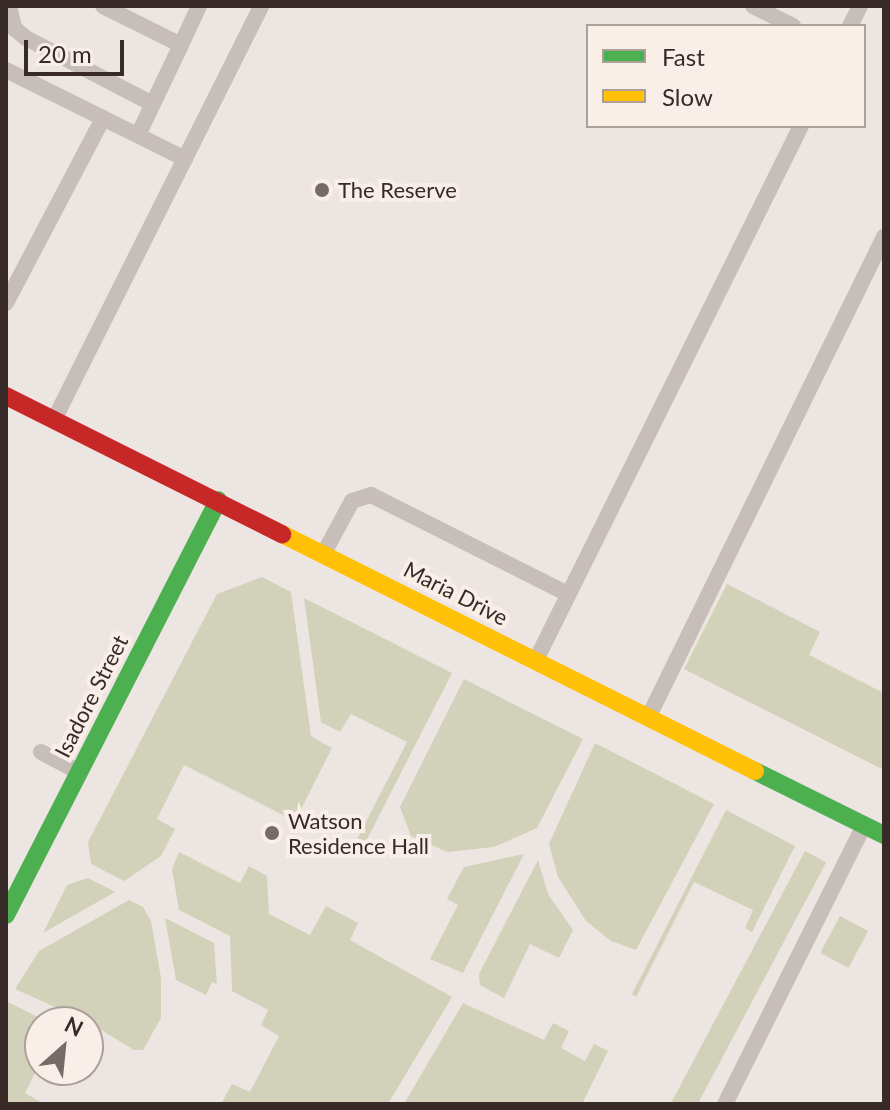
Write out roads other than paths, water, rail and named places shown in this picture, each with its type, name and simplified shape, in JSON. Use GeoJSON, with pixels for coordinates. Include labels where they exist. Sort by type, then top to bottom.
{"type":"FeatureCollection","features":[{"type":"Feature","properties":{"kind":"street","name":"Maria Drive"},"geometry":{"type":"LineString","coordinates":[[6,396],[884,835]]}},
{"type":"Feature","properties":{"kind":"street","name":"Isadore Street"},"geometry":{"type":"LineString","coordinates":[[6,915],[218,500]]}},
{"type":"Feature","properties":{"kind":"lane"},"geometry":{"type":"LineString","coordinates":[[9,6],[14,28],[26,38],[153,104]]}},
{"type":"Feature","properties":{"kind":"lane"},"geometry":{"type":"LineString","coordinates":[[103,6],[181,45]]}},
{"type":"Feature","properties":{"kind":"lane"},"geometry":{"type":"LineString","coordinates":[[138,135],[199,6]]}},
{"type":"Feature","properties":{"kind":"lane"},"geometry":{"type":"LineString","coordinates":[[55,419],[261,6]]}},
{"type":"Feature","properties":{"kind":"lane"},"geometry":{"type":"LineString","coordinates":[[753,6],[789,24]]}},
{"type":"Feature","properties":{"kind":"lane"},"geometry":{"type":"LineString","coordinates":[[851,24],[860,6]]}},
{"type":"Feature","properties":{"kind":"lane"},"geometry":{"type":"LineString","coordinates":[[6,70],[185,159]]}},
{"type":"Feature","properties":{"kind":"lane"},"geometry":{"type":"LineString","coordinates":[[6,303],[103,118]]}},
{"type":"Feature","properties":{"kind":"lane"},"geometry":{"type":"LineString","coordinates":[[536,659],[800,128]]}},
{"type":"Feature","properties":{"kind":"lane"},"geometry":{"type":"LineString","coordinates":[[649,716],[884,237]]}},
{"type":"Feature","properties":{"kind":"lane"},"geometry":{"type":"LineString","coordinates":[[324,553],[352,501],[371,495],[568,594]]}},
{"type":"Feature","properties":{"kind":"lane"},"geometry":{"type":"LineString","coordinates":[[41,752],[79,772]]}},
{"type":"Feature","properties":{"kind":"lane"},"geometry":{"type":"LineString","coordinates":[[725,1104],[864,825]]}},
{"type":"Feature","properties":{"kind":"place","name":"The Reserve"},"geometry":{"type":"Point","coordinates":[322,190]}},
{"type":"Feature","properties":{"kind":"place","name":"Watson Residence Hall"},"geometry":{"type":"Point","coordinates":[272,833]}}]}
